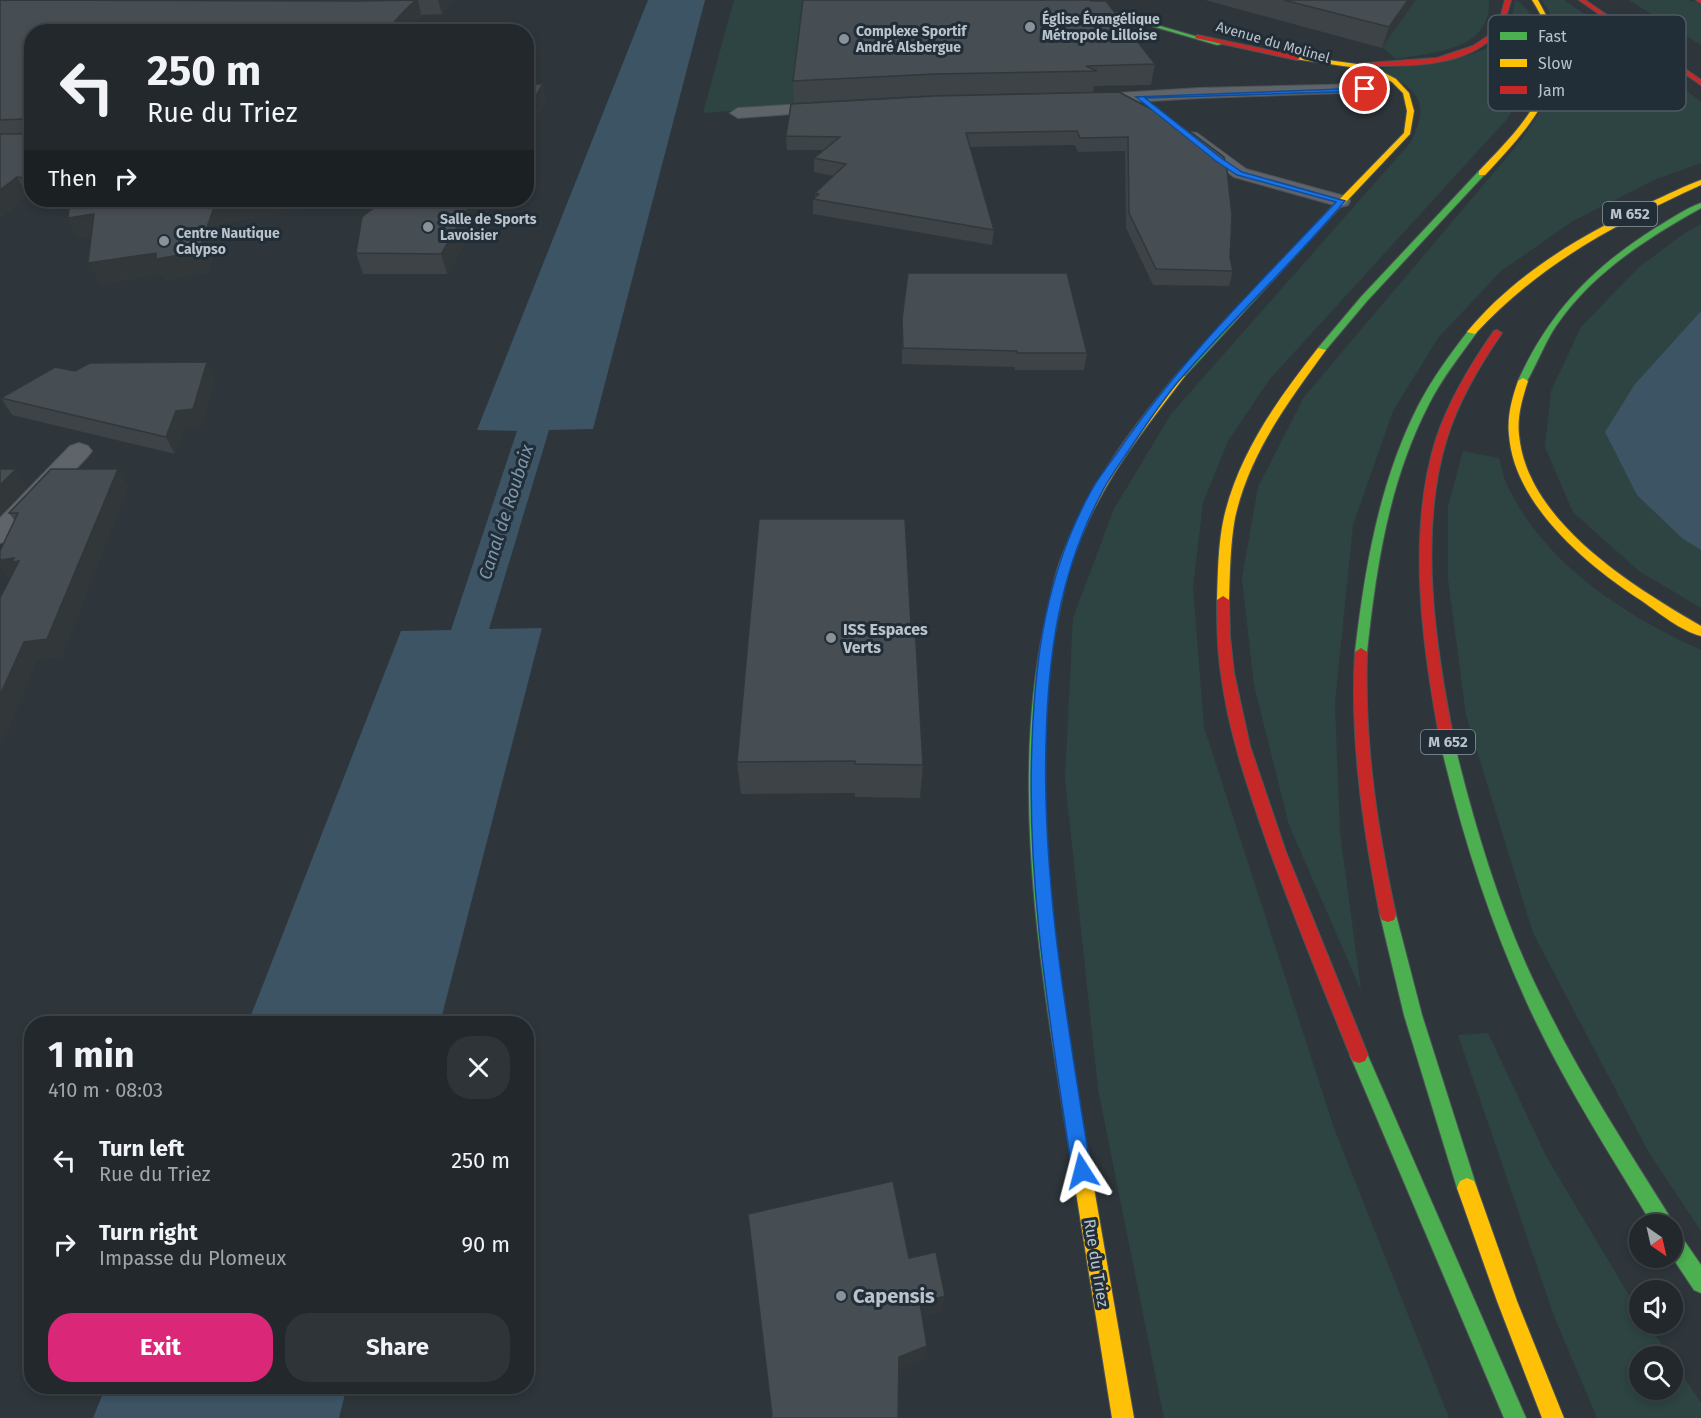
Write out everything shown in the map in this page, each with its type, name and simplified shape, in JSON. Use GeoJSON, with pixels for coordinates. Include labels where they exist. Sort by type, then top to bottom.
{"type":"FeatureCollection","features":[{"type":"Feature","properties":{"kind":"main road","name":"Avenue du Molinel"},"geometry":{"type":"LineString","coordinates":[[1065,0],[1329,76],[1371,92]]}},
{"type":"Feature","properties":{"kind":"main road"},"geometry":{"type":"LineString","coordinates":[[1505,15],[1508,0]]}},
{"type":"Feature","properties":{"kind":"main road"},"geometry":{"type":"LineString","coordinates":[[1535,0],[1544,15]]}},
{"type":"Feature","properties":{"kind":"main road"},"geometry":{"type":"LineString","coordinates":[[1582,0],[1604,15]]}},
{"type":"Feature","properties":{"kind":"main road","name":"Avenue du Molinel"},"geometry":{"type":"LineString","coordinates":[[1197,37],[1295,57],[1358,64]]}},
{"type":"Feature","properties":{"kind":"main road"},"geometry":{"type":"LineString","coordinates":[[1358,64],[1431,60],[1476,48],[1488,38]]}},
{"type":"Feature","properties":{"kind":"main road","name":"Rue du Triez"},"geometry":{"type":"LineString","coordinates":[[1123,1418],[1063,1059],[1041,874],[1037,799],[1039,697],[1048,627],[1062,575],[1084,517],[1095,493],[1122,450],[1173,381],[1401,140],[1410,127],[1413,111],[1410,103],[1395,83],[1386,76],[1358,64]]}},
{"type":"Feature","properties":{"kind":"main road"},"geometry":{"type":"LineString","coordinates":[[1686,73],[1701,83]]}},
{"type":"Feature","properties":{"kind":"main road"},"geometry":{"type":"LineString","coordinates":[[1515,1418],[1446,1262],[1335,997],[1263,812],[1239,732],[1224,630],[1222,599],[1229,523],[1239,486],[1260,440],[1289,392],[1344,324],[1516,133],[1531,111]]}},
{"type":"Feature","properties":{"kind":"main road"},"geometry":{"type":"LineString","coordinates":[[1389,151],[1398,127],[1396,113]]}},
{"type":"Feature","properties":{"kind":"main road","name":"M 652"},"geometry":{"type":"LineString","coordinates":[[1516,307],[1564,254],[1626,216],[1701,182]]}},
{"type":"Feature","properties":{"kind":"main road","name":"M 652"},"geometry":{"type":"LineString","coordinates":[[1701,205],[1658,228],[1624,251],[1571,302],[1539,342],[1524,375],[1514,414],[1515,447],[1532,487],[1556,523],[1591,558],[1639,595],[1701,632]]}},
{"type":"Feature","properties":{"kind":"main road"},"geometry":{"type":"LineString","coordinates":[[1553,1418],[1470,1200],[1417,1029],[1390,923],[1372,834],[1364,768],[1359,693],[1372,550],[1384,496],[1400,450],[1418,410],[1445,368],[1487,316],[1522,281],[1564,254]]}},
{"type":"Feature","properties":{"kind":"main road","name":"M 652"},"geometry":{"type":"LineString","coordinates":[[1505,321],[1467,378],[1449,420],[1433,471],[1428,558],[1436,685],[1468,820],[1501,918],[1523,973],[1545,1023],[1657,1214]]}},
{"type":"Feature","properties":{"kind":"main road"},"geometry":{"type":"LineString","coordinates":[[1683,1256],[1701,1283]]}},
{"type":"Feature","properties":{"kind":"street"},"geometry":{"type":"LineString","coordinates":[[1072,100],[1371,92]]}},
{"type":"Feature","properties":{"kind":"street"},"geometry":{"type":"LineString","coordinates":[[1139,97],[1157,111]]}},
{"type":"Feature","properties":{"kind":"street"},"geometry":{"type":"LineString","coordinates":[[738,113],[846,106]]}},
{"type":"Feature","properties":{"kind":"street"},"geometry":{"type":"LineString","coordinates":[[1175,125],[1240,173],[1341,201]]}},
{"type":"Feature","properties":{"kind":"street"},"geometry":{"type":"LineString","coordinates":[[0,534],[79,451]]}},
{"type":"Feature","properties":{"kind":"green space","name":"Complexe Sportif André Alsbergue"},"geometry":{"type":"Polygon","coordinates":[[[734,0],[954,0],[977,87],[977,98],[885,99],[703,113],[734,0]]]}},
{"type":"Feature","properties":{"kind":"green space"},"geometry":{"type":"Polygon","coordinates":[[[1408,0],[1489,0],[1487,17],[1481,30],[1470,39],[1443,51],[1396,59],[1382,47],[1408,0]]]}},
{"type":"Feature","properties":{"kind":"green space"},"geometry":{"type":"Polygon","coordinates":[[[1515,0],[1531,15],[1512,15],[1515,0]]]}},
{"type":"Feature","properties":{"kind":"green space"},"geometry":{"type":"Polygon","coordinates":[[[1541,0],[1564,0],[1586,15],[1551,15],[1541,0]]]}},
{"type":"Feature","properties":{"kind":"green space"},"geometry":{"type":"Polygon","coordinates":[[[1629,0],[1688,0],[1701,3],[1701,45],[1686,36],[1686,15],[1653,15],[1629,0]]]}},
{"type":"Feature","properties":{"kind":"green space"},"geometry":{"type":"Polygon","coordinates":[[[1488,47],[1488,111],[1512,111],[1269,380],[1228,441],[1203,503],[1193,587],[1204,727],[1334,1128],[1449,1418],[1164,1418],[1098,1089],[1065,779],[1073,618],[1114,509],[1171,414],[1411,142],[1420,115],[1417,97],[1403,83],[1380,69],[1446,60],[1488,47]]]}},
{"type":"Feature","properties":{"kind":"green space"},"geometry":{"type":"Polygon","coordinates":[[[1686,90],[1701,102],[1701,163],[1654,180],[1573,221],[1501,271],[1438,338],[1393,411],[1353,525],[1335,704],[1340,833],[1361,990],[1289,825],[1254,685],[1242,578],[1258,487],[1304,397],[1513,150],[1541,111],[1686,111],[1686,90]]]}},
{"type":"Feature","properties":{"kind":"green space"},"geometry":{"type":"Polygon","coordinates":[[[1701,224],[1701,311],[1635,384],[1683,539],[1701,550],[1701,608],[1639,571],[1573,512],[1545,447],[1551,391],[1581,327],[1639,267],[1701,224]]]}},
{"type":"Feature","properties":{"kind":"green space"},"geometry":{"type":"Polygon","coordinates":[[[1463,451],[1499,458],[1507,485],[1525,517],[1544,542],[1591,586],[1645,621],[1701,650],[1701,1231],[1648,1151],[1533,933],[1466,715],[1448,579],[1448,506],[1463,451]]]}},
{"type":"Feature","properties":{"kind":"green space"},"geometry":{"type":"Polygon","coordinates":[[[1488,1033],[1546,1156],[1629,1295],[1629,1334],[1654,1334],[1662,1346],[1629,1346],[1629,1400],[1683,1400],[1683,1376],[1701,1403],[1701,1418],[1597,1418],[1554,1316],[1458,1035],[1488,1033]]]}},
{"type":"Feature","properties":{"kind":"water","name":"Canal de Roubaix"},"geometry":{"type":"Polygon","coordinates":[[[648,0],[705,0],[593,429],[549,430],[489,629],[542,628],[442,1016],[251,1016],[401,631],[451,630],[517,431],[477,430],[648,0]]]}},
{"type":"Feature","properties":{"kind":"water"},"geometry":{"type":"Polygon","coordinates":[[[1701,311],[1701,550],[1683,539],[1637,495],[1605,432],[1635,384],[1701,311]]]}},
{"type":"Feature","properties":{"kind":"water"},"geometry":{"type":"Polygon","coordinates":[[[103,1394],[345,1394],[339,1418],[93,1418],[103,1394]]]}},
{"type":"Feature","properties":{"kind":"building"},"geometry":{"type":"Polygon","coordinates":[[[0,0],[416,0],[392,24],[24,24],[24,121],[22,119],[0,120],[0,0]]]}},
{"type":"Feature","properties":{"kind":"building"},"geometry":{"type":"Polygon","coordinates":[[[803,0],[1106,1],[1155,64],[1086,66],[1097,71],[935,74],[793,81],[803,0]]]}},
{"type":"Feature","properties":{"kind":"building"},"geometry":{"type":"Polygon","coordinates":[[[1284,0],[1408,0],[1389,27],[1284,0]]]}},
{"type":"Feature","properties":{"kind":"building"},"geometry":{"type":"Polygon","coordinates":[[[534,84],[543,84],[534,99],[534,84]]]}},
{"type":"Feature","properties":{"kind":"building"},"geometry":{"type":"Polygon","coordinates":[[[1119,92],[1181,125],[1224,157],[1232,216],[1230,258],[1233,271],[1156,269],[1129,213],[1128,137],[1080,138],[1077,131],[966,133],[994,230],[813,199],[819,194],[815,193],[846,164],[814,158],[840,137],[786,136],[791,104],[935,96],[1119,92]]]}},
{"type":"Feature","properties":{"kind":"building"},"geometry":{"type":"Polygon","coordinates":[[[24,126],[24,178],[17,177],[0,190],[0,134],[22,134],[24,126]]]}},
{"type":"Feature","properties":{"kind":"building"},"geometry":{"type":"Polygon","coordinates":[[[69,207],[214,207],[198,252],[156,259],[156,253],[88,263],[94,214],[68,218],[69,207]]]}},
{"type":"Feature","properties":{"kind":"building"},"geometry":{"type":"Polygon","coordinates":[[[375,207],[469,207],[441,254],[356,253],[362,217],[375,207]]]}},
{"type":"Feature","properties":{"kind":"building"},"geometry":{"type":"Polygon","coordinates":[[[908,273],[1067,273],[1087,353],[1017,353],[1017,351],[903,348],[902,319],[908,273]]]}},
{"type":"Feature","properties":{"kind":"building"},"geometry":{"type":"Polygon","coordinates":[[[207,362],[193,409],[176,411],[166,437],[1,398],[55,367],[75,371],[90,363],[207,362]]]}},
{"type":"Feature","properties":{"kind":"building"},"geometry":{"type":"Polygon","coordinates":[[[0,469],[16,469],[0,485],[0,469]]]}},
{"type":"Feature","properties":{"kind":"building"},"geometry":{"type":"Polygon","coordinates":[[[51,469],[118,469],[47,639],[24,642],[0,695],[0,598],[19,561],[12,562],[14,558],[0,560],[0,551],[18,513],[9,513],[51,469]]]}},
{"type":"Feature","properties":{"kind":"building","name":"ISS Espaces Verts"},"geometry":{"type":"Polygon","coordinates":[[[759,519],[905,519],[911,625],[915,626],[923,765],[855,764],[855,761],[737,762],[759,519]]]}},
{"type":"Feature","properties":{"kind":"building","name":"Capensis"},"geometry":{"type":"Polygon","coordinates":[[[893,1181],[909,1258],[936,1252],[945,1296],[920,1303],[927,1346],[899,1357],[898,1418],[771,1418],[748,1214],[893,1181]]]}},
{"type":"Feature","properties":{"kind":"traffic: fast"},"geometry":{"type":"LineString","coordinates":[[1065,0],[1219,44]]}},
{"type":"Feature","properties":{"kind":"traffic: fast"},"geometry":{"type":"LineString","coordinates":[[1321,350],[1364,299],[1482,173]]}},
{"type":"Feature","properties":{"kind":"traffic: fast"},"geometry":{"type":"LineString","coordinates":[[1180,376],[1340,203]]}},
{"type":"Feature","properties":{"kind":"traffic: fast"},"geometry":{"type":"LineString","coordinates":[[1523,381],[1536,351],[1552,324],[1572,299],[1619,256],[1701,205]]}},
{"type":"Feature","properties":{"kind":"traffic: fast"},"geometry":{"type":"LineString","coordinates":[[1361,652],[1372,566],[1392,483],[1406,443],[1424,404],[1446,367],[1472,332]]}},
{"type":"Feature","properties":{"kind":"traffic: fast"},"geometry":{"type":"LineString","coordinates":[[1050,627],[1042,677],[1038,729],[1040,858],[1055,1000],[1077,1142]]}},
{"type":"Feature","properties":{"kind":"traffic: fast"},"geometry":{"type":"LineString","coordinates":[[1449,750],[1481,865],[1523,977],[1570,1071],[1657,1214]]}},
{"type":"Feature","properties":{"kind":"traffic: fast"},"geometry":{"type":"LineString","coordinates":[[1388,915],[1413,1015],[1467,1188]]}},
{"type":"Feature","properties":{"kind":"traffic: fast"},"geometry":{"type":"LineString","coordinates":[[1359,1055],[1515,1418]]}},
{"type":"Feature","properties":{"kind":"traffic: fast"},"geometry":{"type":"LineString","coordinates":[[1683,1256],[1701,1283]]}},
{"type":"Feature","properties":{"kind":"traffic: slow"},"geometry":{"type":"LineString","coordinates":[[1535,0],[1543,15]]}},
{"type":"Feature","properties":{"kind":"traffic: slow"},"geometry":{"type":"LineString","coordinates":[[1297,58],[1336,62],[1377,72],[1394,80],[1406,93],[1411,111],[1407,134],[1340,203]]}},
{"type":"Feature","properties":{"kind":"traffic: slow"},"geometry":{"type":"LineString","coordinates":[[1482,173],[1517,135],[1534,111]]}},
{"type":"Feature","properties":{"kind":"traffic: slow"},"geometry":{"type":"LineString","coordinates":[[1472,332],[1521,284],[1578,244],[1639,211],[1701,182]]}},
{"type":"Feature","properties":{"kind":"traffic: slow"},"geometry":{"type":"LineString","coordinates":[[1223,600],[1228,526],[1244,471],[1266,428],[1321,350]]}},
{"type":"Feature","properties":{"kind":"traffic: slow"},"geometry":{"type":"LineString","coordinates":[[1050,627],[1058,587],[1086,513],[1128,442],[1180,376]]}},
{"type":"Feature","properties":{"kind":"traffic: slow"},"geometry":{"type":"LineString","coordinates":[[1523,381],[1514,420],[1516,450],[1528,480],[1550,514],[1568,536],[1608,572],[1701,632]]}},
{"type":"Feature","properties":{"kind":"traffic: slow"},"geometry":{"type":"LineString","coordinates":[[1077,1142],[1123,1418]]}},
{"type":"Feature","properties":{"kind":"traffic: slow"},"geometry":{"type":"LineString","coordinates":[[1467,1188],[1507,1301],[1553,1418]]}},
{"type":"Feature","properties":{"kind":"traffic: jam"},"geometry":{"type":"LineString","coordinates":[[1504,15],[1508,0]]}},
{"type":"Feature","properties":{"kind":"traffic: jam"},"geometry":{"type":"LineString","coordinates":[[1582,0],[1604,15]]}},
{"type":"Feature","properties":{"kind":"traffic: jam"},"geometry":{"type":"LineString","coordinates":[[1197,37],[1297,58]]}},
{"type":"Feature","properties":{"kind":"traffic: jam"},"geometry":{"type":"LineString","coordinates":[[1358,64],[1416,63],[1437,60],[1475,48],[1488,38]]}},
{"type":"Feature","properties":{"kind":"traffic: jam"},"geometry":{"type":"LineString","coordinates":[[1686,73],[1701,83]]}},
{"type":"Feature","properties":{"kind":"traffic: jam"},"geometry":{"type":"LineString","coordinates":[[1449,750],[1436,680],[1428,602],[1427,525],[1431,488],[1437,455],[1447,423],[1469,376],[1497,333]]}},
{"type":"Feature","properties":{"kind":"traffic: jam"},"geometry":{"type":"LineString","coordinates":[[1223,600],[1223,637],[1227,673],[1253,782],[1278,852],[1359,1055]]}},
{"type":"Feature","properties":{"kind":"traffic: jam"},"geometry":{"type":"LineString","coordinates":[[1361,652],[1359,685],[1365,785],[1388,915]]}},
{"type":"Feature","properties":{"kind":"place","name":"Église Évangélique Métropole Lilloise"},"geometry":{"type":"Point","coordinates":[1030,27]}},
{"type":"Feature","properties":{"kind":"place","name":"Complexe Sportif André Alsbergue"},"geometry":{"type":"Point","coordinates":[844,39]}},
{"type":"Feature","properties":{"kind":"place","name":"Salle de Sports Lavoisier"},"geometry":{"type":"Point","coordinates":[428,227]}},
{"type":"Feature","properties":{"kind":"place","name":"Centre Nautique Calypso"},"geometry":{"type":"Point","coordinates":[164,241]}},
{"type":"Feature","properties":{"kind":"place","name":"ISS Espaces Verts"},"geometry":{"type":"Point","coordinates":[831,638]}},
{"type":"Feature","properties":{"kind":"place","name":"Capensis"},"geometry":{"type":"Point","coordinates":[841,1296]}},
{"type":"Feature","properties":{"kind":"route"},"geometry":{"type":"LineString","coordinates":[[1082,1171],[1063,1059],[1049,952],[1041,874],[1037,799],[1039,697],[1048,627],[1055,600],[1072,546],[1095,493],[1157,401],[1341,201],[1240,173],[1219,160],[1139,97],[1200,93],[1365,89]]}}]}
